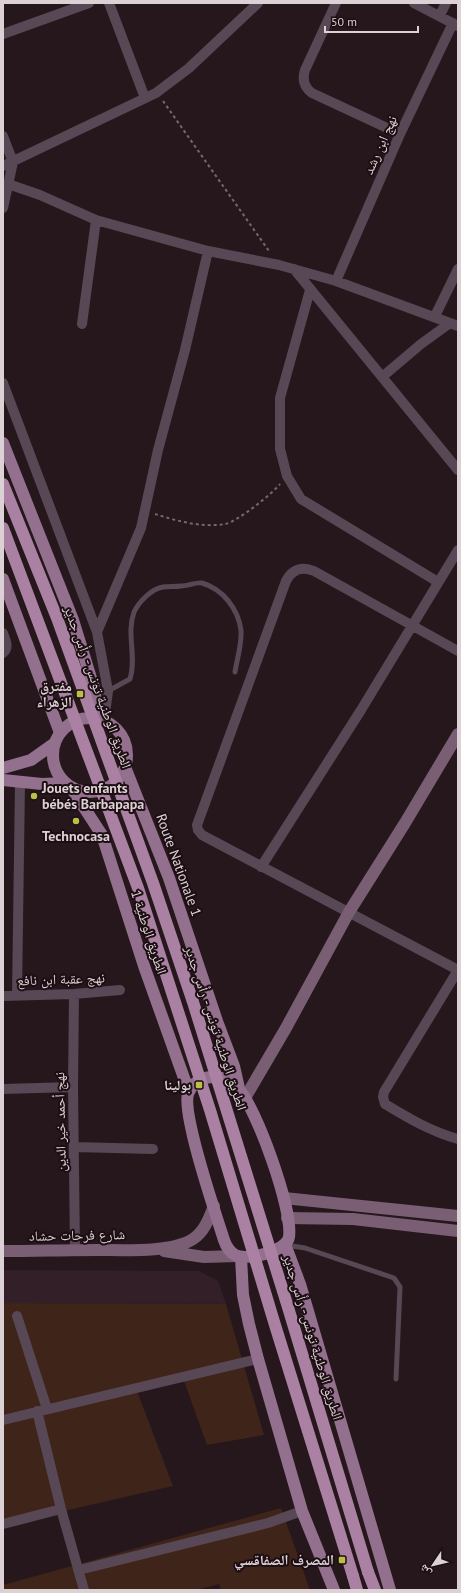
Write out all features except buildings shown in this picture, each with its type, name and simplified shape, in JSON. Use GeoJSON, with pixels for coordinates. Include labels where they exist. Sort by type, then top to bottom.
{"type":"FeatureCollection","features":[{"type":"Feature","properties":{"kind":"highway","name":"الطريق الوطنية تونس - رأس جدير"},"geometry":{"type":"LineString","coordinates":[[3,484],[57,618],[156,890],[193,1002],[287,1304],[368,1572],[375,1590]]}},
{"type":"Feature","properties":{"kind":"highway"},"geometry":{"type":"LineString","coordinates":[[3,528],[138,888],[210,1110],[357,1590]]}},
{"type":"Feature","properties":{"kind":"main road"},"geometry":{"type":"LineString","coordinates":[[3,443],[75,627],[96,691],[100,719]]}},
{"type":"Feature","properties":{"kind":"main road"},"geometry":{"type":"LineString","coordinates":[[3,580],[58,738]]}},
{"type":"Feature","properties":{"kind":"main road"},"geometry":{"type":"LineString","coordinates":[[3,768],[31,760],[58,738],[67,726],[76,720],[86,718],[100,719],[119,732],[127,749],[125,767],[119,779],[109,788],[96,792],[82,791],[68,784],[42,784],[3,780]]}},
{"type":"Feature","properties":{"kind":"main road","name":"الطريق الوطنية 1"},"geometry":{"type":"LineString","coordinates":[[58,738],[53,754],[54,764],[58,774],[68,784],[102,835],[147,973],[189,1092]]}},
{"type":"Feature","properties":{"kind":"main road","name":"Route Nationale 1"},"geometry":{"type":"LineString","coordinates":[[125,767],[169,878],[242,1093],[268,1147],[284,1198],[288,1237],[285,1244]]}},
{"type":"Feature","properties":{"kind":"main road"},"geometry":{"type":"LineString","coordinates":[[242,1093],[226,1078],[211,1077],[197,1082],[192,1086],[187,1099],[188,1111],[196,1146],[226,1245],[231,1252],[239,1256],[267,1253],[285,1244],[309,1314],[390,1590]]}},
{"type":"Feature","properties":{"kind":"main road"},"geometry":{"type":"LineString","coordinates":[[239,1256],[243,1295],[258,1359],[302,1511],[334,1590]]}},
{"type":"Feature","properties":{"kind":"street"},"geometry":{"type":"LineString","coordinates":[[3,34],[89,3]]}},
{"type":"Feature","properties":{"kind":"street"},"geometry":{"type":"LineString","coordinates":[[3,166],[156,92],[194,64],[258,3]]}},
{"type":"Feature","properties":{"kind":"street"},"geometry":{"type":"LineString","coordinates":[[336,3],[305,70],[303,76],[305,86],[312,93],[400,134]]}},
{"type":"Feature","properties":{"kind":"street"},"geometry":{"type":"LineString","coordinates":[[414,3],[455,24]]}},
{"type":"Feature","properties":{"kind":"street"},"geometry":{"type":"LineString","coordinates":[[440,15],[446,3]]}},
{"type":"Feature","properties":{"kind":"street"},"geometry":{"type":"LineString","coordinates":[[112,5],[145,98]]}},
{"type":"Feature","properties":{"kind":"street","name":"نهج ابن رشد"},"geometry":{"type":"LineString","coordinates":[[336,281],[400,134],[455,24]]}},
{"type":"Feature","properties":{"kind":"street"},"geometry":{"type":"LineString","coordinates":[[3,136],[13,162],[3,208]]}},
{"type":"Feature","properties":{"kind":"street"},"geometry":{"type":"LineString","coordinates":[[8,184],[40,195],[96,220],[208,251],[279,265],[336,281],[435,316],[454,325]]}},
{"type":"Feature","properties":{"kind":"street"},"geometry":{"type":"LineString","coordinates":[[82,324],[96,220]]}},
{"type":"Feature","properties":{"kind":"street"},"geometry":{"type":"LineString","coordinates":[[97,632],[141,528],[158,450],[185,350],[208,251]]}},
{"type":"Feature","properties":{"kind":"street"},"geometry":{"type":"LineString","coordinates":[[435,316],[458,268]]}},
{"type":"Feature","properties":{"kind":"street"},"geometry":{"type":"LineString","coordinates":[[294,269],[458,470]]}},
{"type":"Feature","properties":{"kind":"street"},"geometry":{"type":"LineString","coordinates":[[310,290],[280,398],[280,449],[287,476],[301,499],[438,582]]}},
{"type":"Feature","properties":{"kind":"street"},"geometry":{"type":"LineString","coordinates":[[382,377],[421,344],[454,325]]}},
{"type":"Feature","properties":{"kind":"street"},"geometry":{"type":"LineString","coordinates":[[3,383],[97,632],[108,692],[100,719]]}},
{"type":"Feature","properties":{"kind":"street"},"geometry":{"type":"LineString","coordinates":[[261,867],[361,710],[458,550]]}},
{"type":"Feature","properties":{"kind":"street"},"geometry":{"type":"LineString","coordinates":[[458,652],[314,570],[304,568],[298,569],[289,576],[197,825],[198,830],[202,835],[458,970],[384,1092],[383,1097],[385,1104],[413,1120],[445,1135],[458,1139]]}},
{"type":"Feature","properties":{"kind":"street"},"geometry":{"type":"LineString","coordinates":[[3,633],[7,644],[6,651],[3,653]]}},
{"type":"Feature","properties":{"kind":"street"},"geometry":{"type":"LineString","coordinates":[[242,1093],[286,1028],[349,912],[405,823],[458,734]]}},
{"type":"Feature","properties":{"kind":"street"},"geometry":{"type":"LineString","coordinates":[[17,995],[20,782]]}},
{"type":"Feature","properties":{"kind":"street","name":"نهج عقبة ابن نافع"},"geometry":{"type":"LineString","coordinates":[[3,996],[74,994],[120,990]]}},
{"type":"Feature","properties":{"kind":"street","name":"نهج أحمد خير الدين"},"geometry":{"type":"LineString","coordinates":[[74,994],[73,1087],[75,1250]]}},
{"type":"Feature","properties":{"kind":"street"},"geometry":{"type":"LineString","coordinates":[[3,1089],[73,1087]]}},
{"type":"Feature","properties":{"kind":"street"},"geometry":{"type":"LineString","coordinates":[[74,1147],[153,1149]]}},
{"type":"Feature","properties":{"kind":"street"},"geometry":{"type":"LineString","coordinates":[[284,1198],[458,1216]]}},
{"type":"Feature","properties":{"kind":"street"},"geometry":{"type":"LineString","coordinates":[[151,1249],[178,1245],[192,1240],[204,1229],[214,1206]]}},
{"type":"Feature","properties":{"kind":"street"},"geometry":{"type":"LineString","coordinates":[[287,1218],[353,1219],[458,1231]]}},
{"type":"Feature","properties":{"kind":"street"},"geometry":{"type":"LineString","coordinates":[[151,1249],[204,1257],[239,1256]]}},
{"type":"Feature","properties":{"kind":"street","name":"شارع فرحات حشاد"},"geometry":{"type":"LineString","coordinates":[[3,1251],[151,1249]]}},
{"type":"Feature","properties":{"kind":"street"},"geometry":{"type":"LineString","coordinates":[[17,1316],[47,1409]]}},
{"type":"Feature","properties":{"kind":"street"},"geometry":{"type":"LineString","coordinates":[[3,1420],[258,1359]]}},
{"type":"Feature","properties":{"kind":"street"},"geometry":{"type":"LineString","coordinates":[[37,1411],[61,1509],[84,1590]]}},
{"type":"Feature","properties":{"kind":"street"},"geometry":{"type":"LineString","coordinates":[[3,1524],[61,1509]]}},
{"type":"Feature","properties":{"kind":"street"},"geometry":{"type":"LineString","coordinates":[[79,1570],[268,1524],[302,1511]]}},
{"type":"Feature","properties":{"kind":"lane"},"geometry":{"type":"LineString","coordinates":[[108,692],[130,679],[133,668],[131,633],[134,612],[146,596],[161,587],[184,586],[201,583],[220,591],[233,607],[240,629],[240,647],[235,672]]}},
{"type":"Feature","properties":{"kind":"lane"},"geometry":{"type":"LineString","coordinates":[[285,1244],[298,1246],[394,1278],[397,1281],[400,1287],[396,1379]]}},
{"type":"Feature","properties":{"kind":"path"},"geometry":{"type":"LineString","coordinates":[[156,92],[279,265]]}},
{"type":"Feature","properties":{"kind":"path"},"geometry":{"type":"LineString","coordinates":[[145,511],[197,525],[226,524],[251,509],[273,493],[287,476]]}},
{"type":"Feature","properties":{"kind":"shaded area"},"geometry":{"type":"Polygon","coordinates":[[[3,1270],[199,1271],[218,1281],[226,1304],[3,1303],[3,1270]]]}},
{"type":"Feature","properties":{"kind":"shaded area"},"geometry":{"type":"Polygon","coordinates":[[[3,1303],[226,1304],[264,1435],[207,1445],[183,1378],[137,1391],[173,1486],[3,1525],[3,1303]]]}},
{"type":"Feature","properties":{"kind":"shaded area"},"geometry":{"type":"Polygon","coordinates":[[[281,1508],[310,1590],[221,1590],[219,1584],[196,1590],[3,1590],[3,1585],[281,1508]]]}},
{"type":"Feature","properties":{"kind":"place","name":"مفترق الزهراء"},"geometry":{"type":"Point","coordinates":[80,694]}},
{"type":"Feature","properties":{"kind":"place","name":"Jouets enfants bébés Barbapapa"},"geometry":{"type":"Point","coordinates":[34,796]}},
{"type":"Feature","properties":{"kind":"place","name":"Technocasa"},"geometry":{"type":"Point","coordinates":[76,821]}},
{"type":"Feature","properties":{"kind":"place","name":"بولينا"},"geometry":{"type":"Point","coordinates":[199,1085]}},
{"type":"Feature","properties":{"kind":"place","name":"المصرف الصفاقسي"},"geometry":{"type":"Point","coordinates":[342,1560]}}]}
